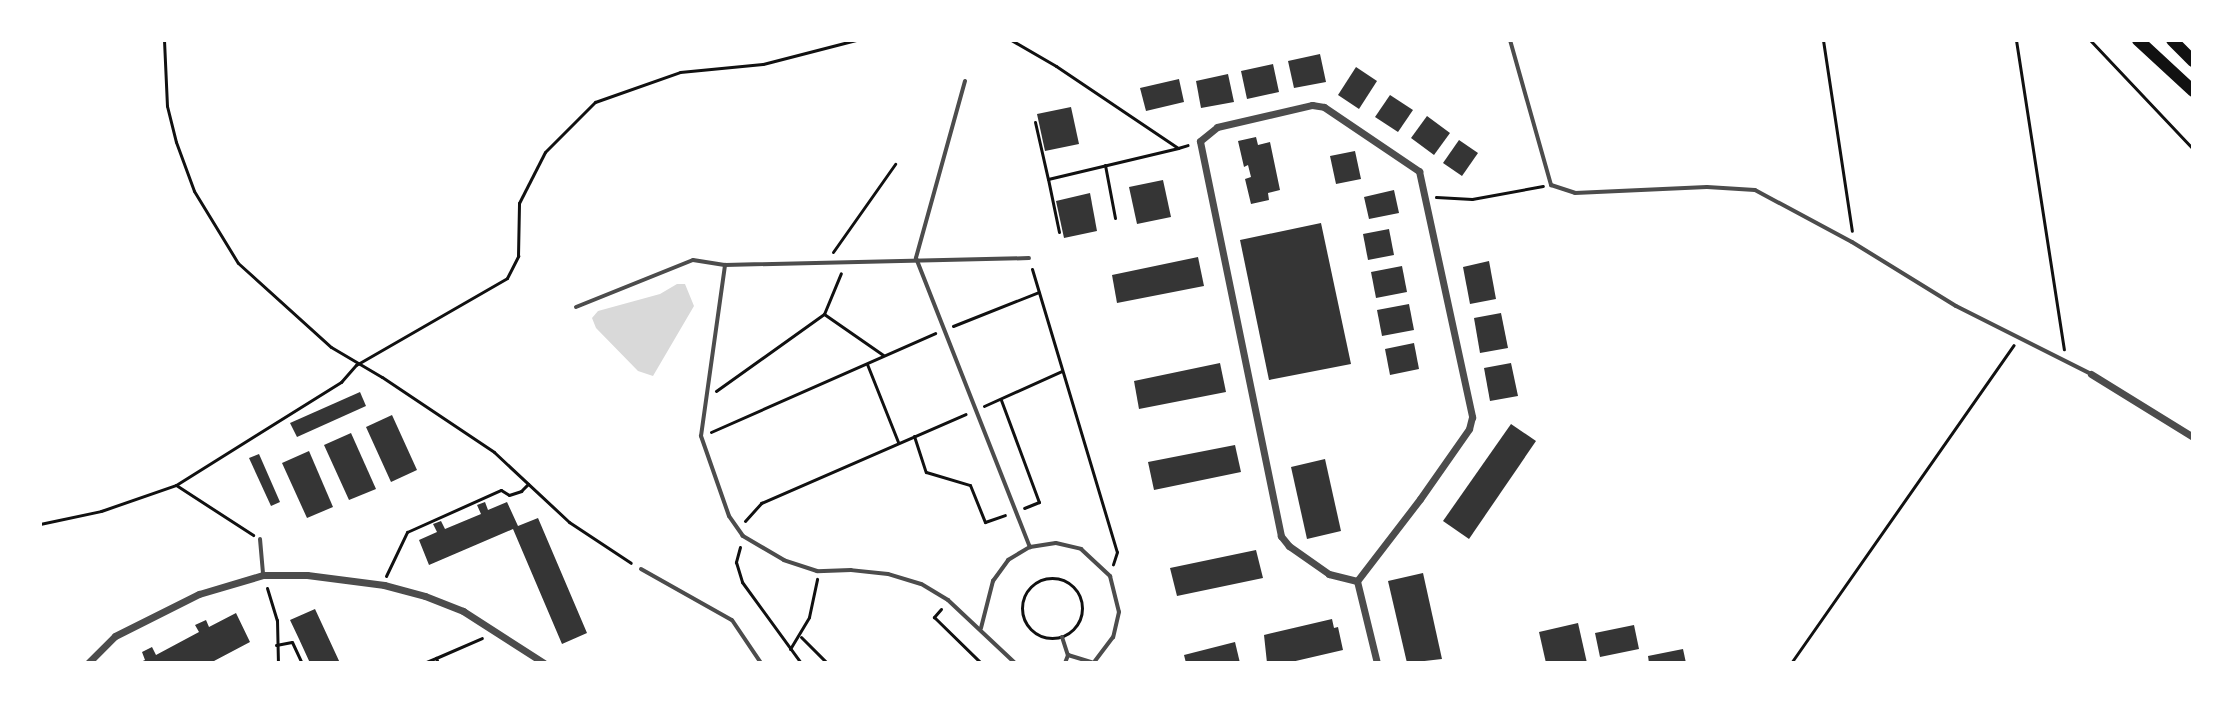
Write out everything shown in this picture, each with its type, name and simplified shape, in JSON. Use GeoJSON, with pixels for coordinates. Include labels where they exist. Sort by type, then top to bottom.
{"type":"FeatureCollection","features":[{"type":"Feature","properties":{"kind":"main road"},"geometry":{"type":"LineString","coordinates":[[2138,40],[2193,91]]}},
{"type":"Feature","properties":{"kind":"main road"},"geometry":{"type":"LineString","coordinates":[[2172,40],[2193,61]]}},
{"type":"Feature","properties":{"kind":"street"},"geometry":{"type":"LineString","coordinates":[[1312,105],[1324,107],[1419,171],[1472,417],[1469,429],[1420,499],[1357,581],[1329,574],[1289,546],[1281,536],[1200,141],[1217,127],[1312,105]]}},
{"type":"Feature","properties":{"kind":"street"},"geometry":{"type":"LineString","coordinates":[[2091,374],[2193,437]]}},
{"type":"Feature","properties":{"kind":"street"},"geometry":{"type":"LineString","coordinates":[[88,663],[115,636],[158,613],[199,594],[263,575],[307,575],[384,585],[425,596],[497,632],[544,663]]}},
{"type":"Feature","properties":{"kind":"street"},"geometry":{"type":"LineString","coordinates":[[1357,581],[1377,663]]}},
{"type":"Feature","properties":{"kind":"lane"},"geometry":{"type":"LineString","coordinates":[[1510,40],[1551,185],[1575,193],[1707,187],[1755,190],[1852,242],[1956,306],[2091,374]]}},
{"type":"Feature","properties":{"kind":"lane"},"geometry":{"type":"LineString","coordinates":[[965,81],[916,258],[1030,547]]}},
{"type":"Feature","properties":{"kind":"lane"},"geometry":{"type":"LineString","coordinates":[[576,307],[693,260],[725,265],[916,258],[1029,258]]}},
{"type":"Feature","properties":{"kind":"lane"},"geometry":{"type":"LineString","coordinates":[[725,265],[701,436],[737,530],[784,560],[817,571],[851,570],[888,574],[921,584],[948,600],[1015,663]]}},
{"type":"Feature","properties":{"kind":"lane"},"geometry":{"type":"LineString","coordinates":[[260,539],[263,575]]}},
{"type":"Feature","properties":{"kind":"lane"},"geometry":{"type":"LineString","coordinates":[[980,630],[993,581],[1008,560],[1030,547],[1056,543],[1081,549],[1110,576],[1119,612],[1113,637],[1095,662],[1068,655]]}},
{"type":"Feature","properties":{"kind":"lane"},"geometry":{"type":"LineString","coordinates":[[641,569],[732,620],[761,663]]}},
{"type":"Feature","properties":{"kind":"lane"},"geometry":{"type":"LineString","coordinates":[[1062,637],[1068,655],[1065,663]]}},
{"type":"Feature","properties":{"kind":"path"},"geometry":{"type":"LineString","coordinates":[[164,40],[167,106],[176,142],[194,191],[215,230],[238,263],[276,300],[356,365],[382,377],[494,452],[569,522],[641,569]]}},
{"type":"Feature","properties":{"kind":"path"},"geometry":{"type":"LineString","coordinates":[[40,524],[101,511],[176,485],[341,382],[356,365],[507,278],[518,256],[519,203],[545,152],[595,102],[680,72],[763,64],[856,40]]}},
{"type":"Feature","properties":{"kind":"path"},"geometry":{"type":"LineString","coordinates":[[1011,40],[1056,66],[1178,148]]}},
{"type":"Feature","properties":{"kind":"path"},"geometry":{"type":"LineString","coordinates":[[1823,40],[1852,242]]}},
{"type":"Feature","properties":{"kind":"path"},"geometry":{"type":"LineString","coordinates":[[2016,40],[2064,350],[2060,360]]}},
{"type":"Feature","properties":{"kind":"path"},"geometry":{"type":"LineString","coordinates":[[2090,40],[2193,149]]}},
{"type":"Feature","properties":{"kind":"path"},"geometry":{"type":"LineString","coordinates":[[1035,122],[1059,232]]}},
{"type":"Feature","properties":{"kind":"path"},"geometry":{"type":"LineString","coordinates":[[1048,179],[1200,141]]}},
{"type":"Feature","properties":{"kind":"path"},"geometry":{"type":"LineString","coordinates":[[826,261],[895,164]]}},
{"type":"Feature","properties":{"kind":"path"},"geometry":{"type":"LineString","coordinates":[[1105,165],[1115,218]]}},
{"type":"Feature","properties":{"kind":"path"},"geometry":{"type":"LineString","coordinates":[[1425,197],[1472,199],[1522,187],[1551,185]]}},
{"type":"Feature","properties":{"kind":"path"},"geometry":{"type":"LineString","coordinates":[[1029,258],[1117,552],[1110,576]]}},
{"type":"Feature","properties":{"kind":"path"},"geometry":{"type":"LineString","coordinates":[[705,399],[824,314],[847,260]]}},
{"type":"Feature","properties":{"kind":"path"},"geometry":{"type":"LineString","coordinates":[[701,436],[883,355],[1039,292]]}},
{"type":"Feature","properties":{"kind":"path"},"geometry":{"type":"LineString","coordinates":[[824,314],[883,355]]}},
{"type":"Feature","properties":{"kind":"path"},"geometry":{"type":"LineString","coordinates":[[1791,663],[2019,338]]}},
{"type":"Feature","properties":{"kind":"path"},"geometry":{"type":"LineString","coordinates":[[867,363],[898,442]]}},
{"type":"Feature","properties":{"kind":"path"},"geometry":{"type":"LineString","coordinates":[[737,530],[761,503],[1062,371]]}},
{"type":"Feature","properties":{"kind":"path"},"geometry":{"type":"LineString","coordinates":[[914,436],[926,472],[970,485],[985,522],[1039,502],[1001,399]]}},
{"type":"Feature","properties":{"kind":"path"},"geometry":{"type":"LineString","coordinates":[[390,560],[407,532],[501,490],[509,495],[521,491],[528,484]]}},
{"type":"Feature","properties":{"kind":"path"},"geometry":{"type":"LineString","coordinates":[[176,485],[260,539]]}},
{"type":"Feature","properties":{"kind":"path"},"geometry":{"type":"LineString","coordinates":[[743,536],[736,562],[742,582],[801,663]]}},
{"type":"Feature","properties":{"kind":"path"},"geometry":{"type":"LineString","coordinates":[[789,650],[801,637],[816,596],[817,571]]}},
{"type":"Feature","properties":{"kind":"path"},"geometry":{"type":"LineString","coordinates":[[263,575],[277,620],[278,663]]}},
{"type":"Feature","properties":{"kind":"path"},"geometry":{"type":"LineString","coordinates":[[1041,580],[1064,580],[1080,597],[1080,621],[1062,637],[1039,636],[1023,618],[1025,595],[1041,580]]}},
{"type":"Feature","properties":{"kind":"path"},"geometry":{"type":"LineString","coordinates":[[948,600],[934,617],[981,663]]}},
{"type":"Feature","properties":{"kind":"path"},"geometry":{"type":"LineString","coordinates":[[424,663],[497,632]]}},
{"type":"Feature","properties":{"kind":"path"},"geometry":{"type":"LineString","coordinates":[[801,637],[827,663]]}},
{"type":"Feature","properties":{"kind":"path"},"geometry":{"type":"LineString","coordinates":[[276,645],[292,642],[302,663]]}},
{"type":"Feature","properties":{"kind":"path"},"geometry":{"type":"LineString","coordinates":[[436,658],[438,663]]}},
{"type":"Feature","properties":{"kind":"shaded area"},"geometry":{"type":"Polygon","coordinates":[[[677,284],[685,284],[694,306],[653,376],[638,371],[596,328],[592,318],[598,311],[660,294],[677,284]]]}},
{"type":"Feature","properties":{"kind":"building"},"geometry":{"type":"Polygon","coordinates":[[[1320,54],[1326,82],[1294,88],[1288,61],[1320,54]]]}},
{"type":"Feature","properties":{"kind":"building"},"geometry":{"type":"Polygon","coordinates":[[[1273,64],[1279,92],[1247,99],[1241,71],[1273,64]]]}},
{"type":"Feature","properties":{"kind":"building"},"geometry":{"type":"Polygon","coordinates":[[[1356,67],[1377,81],[1359,109],[1338,95],[1356,67]]]}},
{"type":"Feature","properties":{"kind":"building"},"geometry":{"type":"Polygon","coordinates":[[[1228,74],[1234,102],[1201,108],[1196,81],[1228,74]]]}},
{"type":"Feature","properties":{"kind":"building"},"geometry":{"type":"Polygon","coordinates":[[[1179,79],[1184,102],[1146,111],[1140,88],[1179,79]]]}},
{"type":"Feature","properties":{"kind":"building"},"geometry":{"type":"Polygon","coordinates":[[[1390,95],[1413,110],[1398,132],[1375,117],[1390,95]]]}},
{"type":"Feature","properties":{"kind":"building"},"geometry":{"type":"Polygon","coordinates":[[[1071,107],[1079,144],[1045,151],[1037,114],[1071,107]]]}},
{"type":"Feature","properties":{"kind":"building"},"geometry":{"type":"Polygon","coordinates":[[[1427,116],[1450,133],[1434,155],[1411,138],[1427,116]]]}},
{"type":"Feature","properties":{"kind":"building"},"geometry":{"type":"Polygon","coordinates":[[[1256,137],[1258,145],[1270,142],[1280,190],[1268,193],[1269,200],[1251,204],[1245,179],[1251,177],[1248,165],[1244,167],[1238,141],[1256,137]]]}},
{"type":"Feature","properties":{"kind":"building"},"geometry":{"type":"Polygon","coordinates":[[[1459,140],[1478,153],[1462,176],[1443,163],[1459,140]]]}},
{"type":"Feature","properties":{"kind":"building"},"geometry":{"type":"Polygon","coordinates":[[[1355,151],[1361,179],[1336,184],[1330,156],[1355,151]]]}},
{"type":"Feature","properties":{"kind":"building"},"geometry":{"type":"Polygon","coordinates":[[[1163,180],[1171,217],[1137,224],[1129,187],[1163,180]]]}},
{"type":"Feature","properties":{"kind":"building"},"geometry":{"type":"Polygon","coordinates":[[[1394,190],[1399,213],[1369,219],[1364,197],[1394,190]]]}},
{"type":"Feature","properties":{"kind":"building"},"geometry":{"type":"Polygon","coordinates":[[[1090,193],[1097,231],[1064,238],[1056,201],[1090,193]]]}},
{"type":"Feature","properties":{"kind":"building"},"geometry":{"type":"Polygon","coordinates":[[[1321,223],[1351,364],[1269,380],[1240,240],[1321,223]]]}},
{"type":"Feature","properties":{"kind":"building"},"geometry":{"type":"Polygon","coordinates":[[[1389,229],[1394,255],[1368,260],[1363,234],[1389,229]]]}},
{"type":"Feature","properties":{"kind":"building"},"geometry":{"type":"Polygon","coordinates":[[[1198,257],[1204,286],[1117,303],[1112,275],[1198,257]]]}},
{"type":"Feature","properties":{"kind":"building"},"geometry":{"type":"Polygon","coordinates":[[[1489,261],[1496,299],[1470,304],[1463,267],[1489,261]]]}},
{"type":"Feature","properties":{"kind":"building"},"geometry":{"type":"Polygon","coordinates":[[[1402,266],[1407,292],[1376,298],[1371,272],[1402,266]]]}},
{"type":"Feature","properties":{"kind":"building"},"geometry":{"type":"Polygon","coordinates":[[[1409,304],[1414,330],[1382,336],[1377,310],[1409,304]]]}},
{"type":"Feature","properties":{"kind":"building"},"geometry":{"type":"Polygon","coordinates":[[[1501,313],[1508,348],[1480,353],[1474,318],[1501,313]]]}},
{"type":"Feature","properties":{"kind":"building"},"geometry":{"type":"Polygon","coordinates":[[[1414,343],[1419,369],[1390,375],[1385,349],[1414,343]]]}},
{"type":"Feature","properties":{"kind":"building"},"geometry":{"type":"Polygon","coordinates":[[[1220,363],[1226,392],[1139,409],[1134,381],[1220,363]]]}},
{"type":"Feature","properties":{"kind":"building"},"geometry":{"type":"Polygon","coordinates":[[[1511,363],[1518,396],[1490,401],[1484,368],[1511,363]]]}},
{"type":"Feature","properties":{"kind":"building"},"geometry":{"type":"Polygon","coordinates":[[[360,392],[366,406],[297,437],[290,423],[360,392]]]}},
{"type":"Feature","properties":{"kind":"building"},"geometry":{"type":"Polygon","coordinates":[[[392,415],[417,470],[391,482],[366,427],[392,415]]]}},
{"type":"Feature","properties":{"kind":"building"},"geometry":{"type":"Polygon","coordinates":[[[1511,424],[1536,441],[1469,539],[1443,521],[1511,424]]]}},
{"type":"Feature","properties":{"kind":"building"},"geometry":{"type":"Polygon","coordinates":[[[351,433],[376,489],[349,500],[324,445],[351,433]]]}},
{"type":"Feature","properties":{"kind":"building"},"geometry":{"type":"Polygon","coordinates":[[[1235,445],[1241,472],[1154,490],[1148,462],[1235,445]]]}},
{"type":"Feature","properties":{"kind":"building"},"geometry":{"type":"Polygon","coordinates":[[[309,451],[333,507],[307,518],[282,463],[309,451]]]}},
{"type":"Feature","properties":{"kind":"building"},"geometry":{"type":"Polygon","coordinates":[[[259,454],[280,502],[271,506],[249,458],[259,454]]]}},
{"type":"Feature","properties":{"kind":"building"},"geometry":{"type":"Polygon","coordinates":[[[1325,459],[1341,531],[1307,539],[1291,467],[1325,459]]]}},
{"type":"Feature","properties":{"kind":"building"},"geometry":{"type":"Polygon","coordinates":[[[485,502],[488,510],[507,502],[518,526],[538,518],[587,633],[562,644],[513,529],[429,565],[419,540],[437,532],[433,524],[441,521],[445,529],[481,514],[477,505],[485,502]]]}},
{"type":"Feature","properties":{"kind":"building"},"geometry":{"type":"Polygon","coordinates":[[[1256,550],[1263,578],[1177,596],[1170,568],[1256,550]]]}},
{"type":"Feature","properties":{"kind":"building"},"geometry":{"type":"Polygon","coordinates":[[[1423,573],[1442,659],[1407,663],[1388,581],[1423,573]]]}},
{"type":"Feature","properties":{"kind":"building"},"geometry":{"type":"Polygon","coordinates":[[[315,609],[340,663],[310,663],[290,620],[315,609]]]}},
{"type":"Feature","properties":{"kind":"building"},"geometry":{"type":"Polygon","coordinates":[[[236,613],[250,642],[214,661],[138,663],[145,660],[142,652],[152,647],[156,655],[199,632],[195,625],[206,620],[209,627],[236,613]]]}},
{"type":"Feature","properties":{"kind":"building"},"geometry":{"type":"Polygon","coordinates":[[[1332,619],[1334,628],[1338,627],[1343,650],[1287,663],[1267,663],[1264,635],[1332,619]]]}},
{"type":"Feature","properties":{"kind":"building"},"geometry":{"type":"Polygon","coordinates":[[[1578,623],[1587,663],[1546,663],[1539,632],[1578,623]]]}},
{"type":"Feature","properties":{"kind":"building"},"geometry":{"type":"Polygon","coordinates":[[[1634,625],[1639,649],[1600,657],[1595,633],[1634,625]]]}},
{"type":"Feature","properties":{"kind":"building"},"geometry":{"type":"Polygon","coordinates":[[[1235,642],[1240,663],[1186,663],[1184,655],[1235,642]]]}},
{"type":"Feature","properties":{"kind":"building"},"geometry":{"type":"Polygon","coordinates":[[[1683,649],[1686,663],[1649,663],[1648,656],[1683,649]]]}}]}
